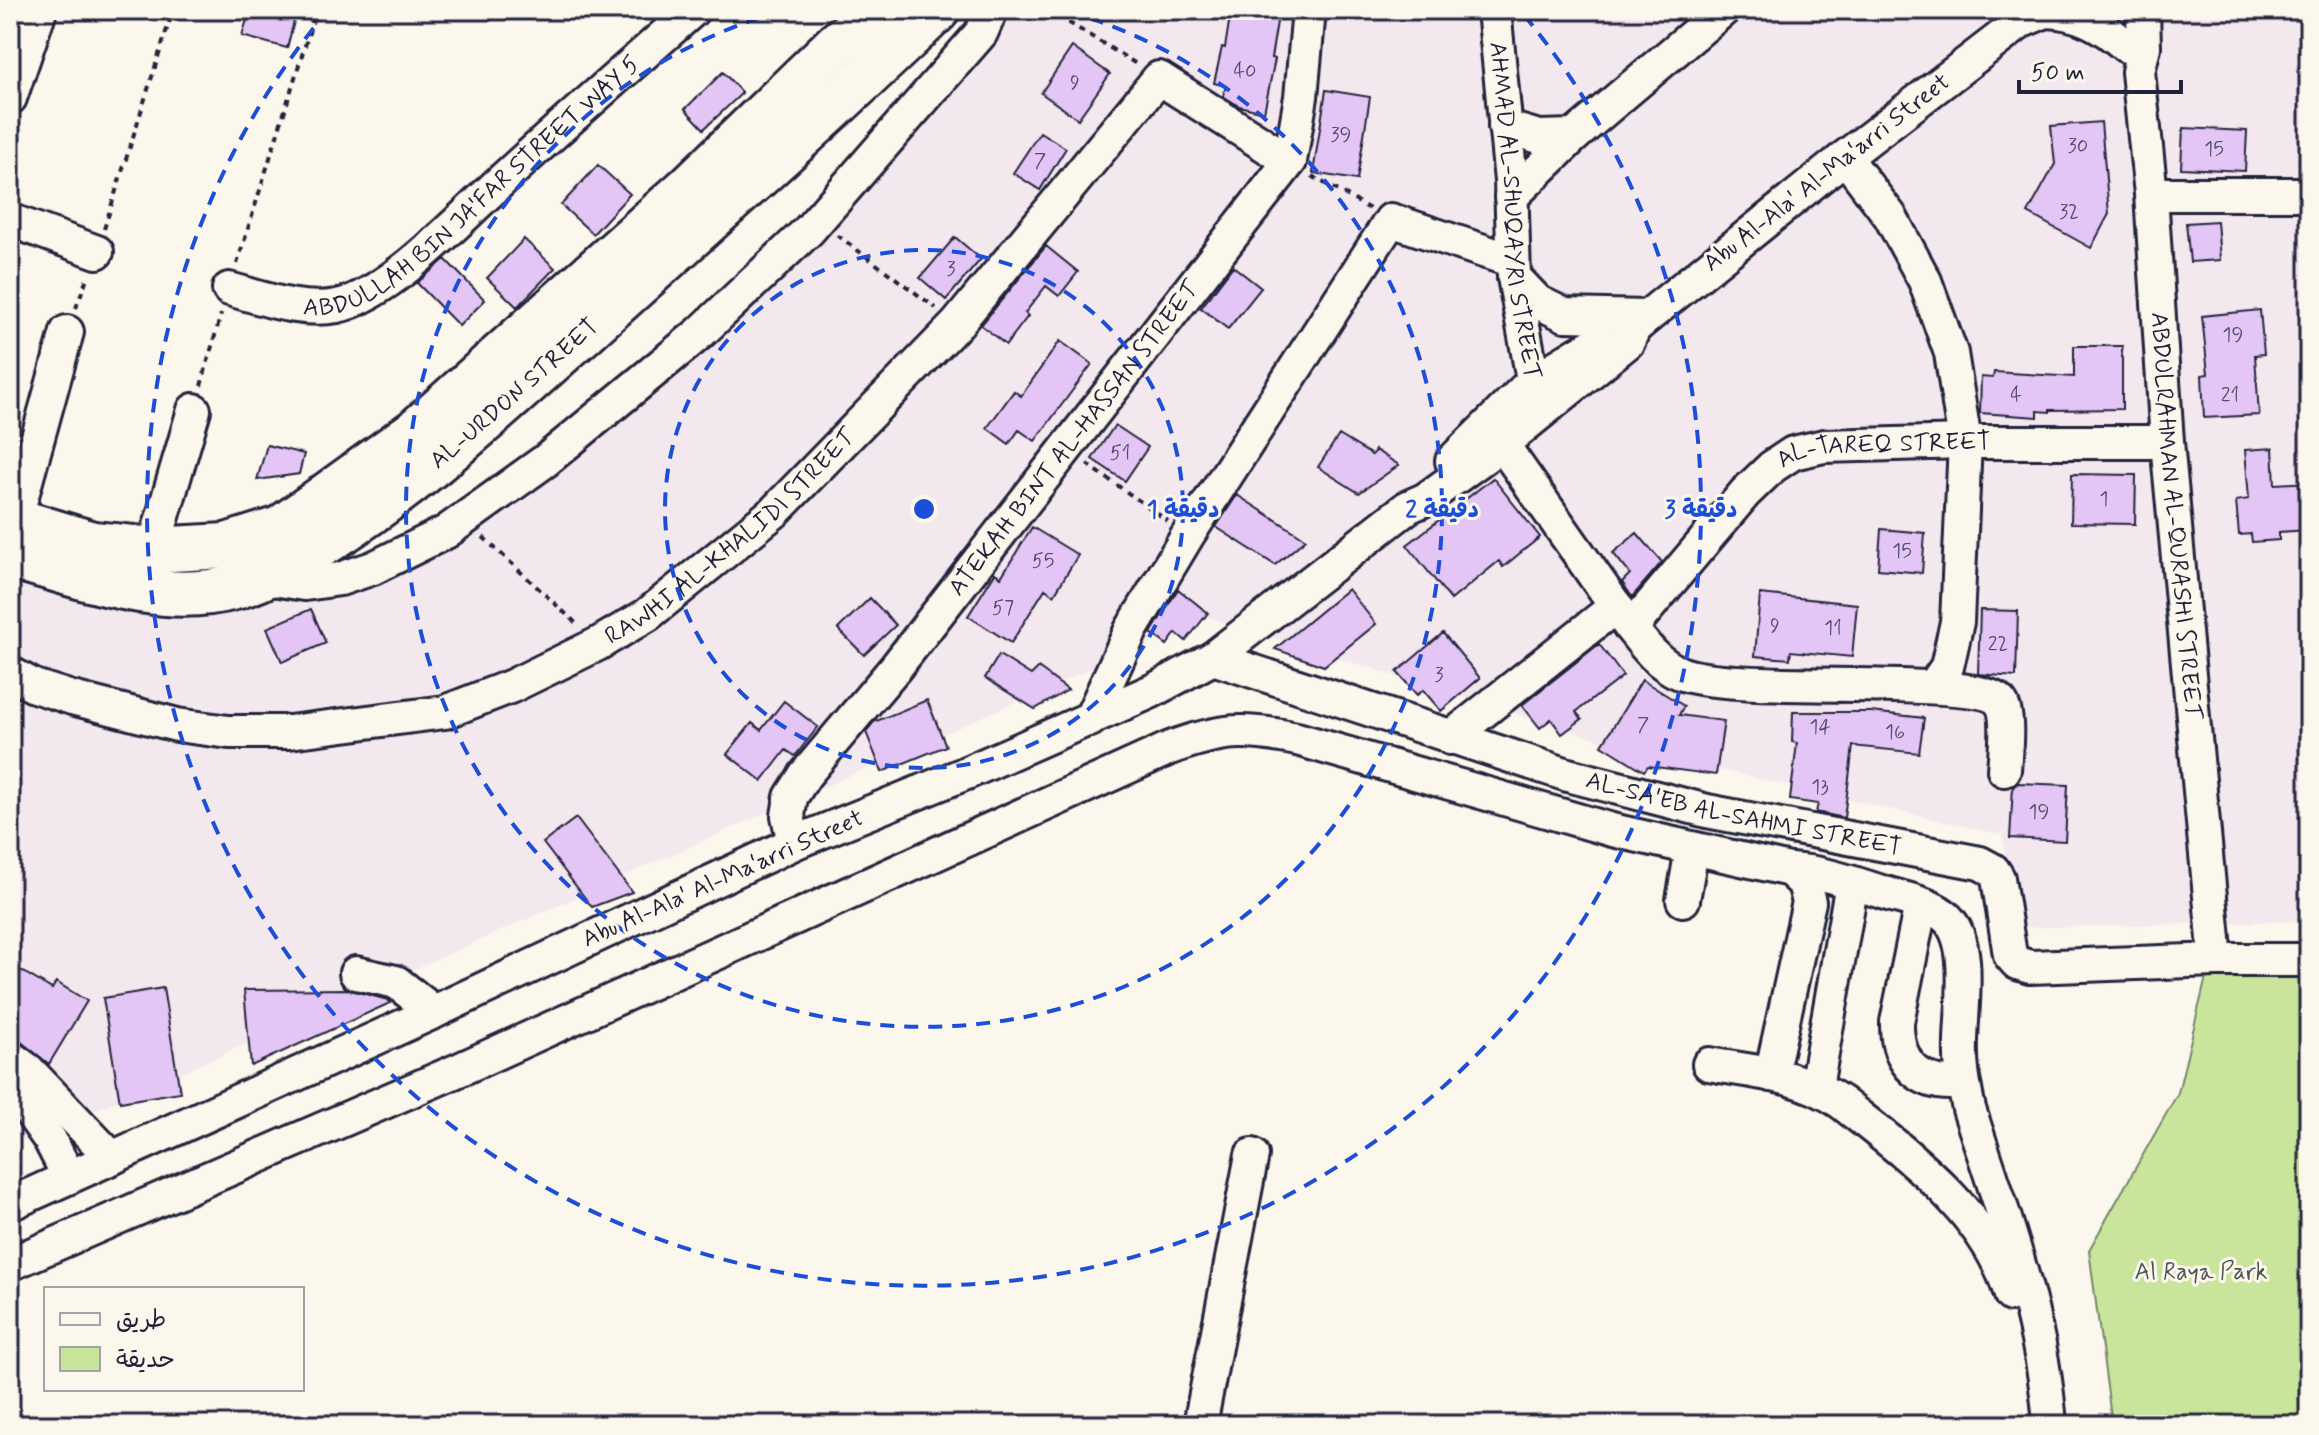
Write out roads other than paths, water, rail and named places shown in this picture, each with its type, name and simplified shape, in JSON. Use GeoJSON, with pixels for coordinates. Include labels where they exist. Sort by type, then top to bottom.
{"type":"FeatureCollection","features":[{"type":"Feature","properties":{"kind":"highway","name":"AL-URDON STREET"},"geometry":{"type":"LineString","coordinates":[[12,532],[118,586],[177,594],[234,588],[296,560],[368,516],[442,458],[700,203],[836,45],[878,10]]}},
{"type":"Feature","properties":{"kind":"highway","name":"AL-URDON STREET"},"geometry":{"type":"LineString","coordinates":[[12,532],[153,550],[226,546],[280,529],[416,431],[937,10]]}},
{"type":"Feature","properties":{"kind":"street"},"geometry":{"type":"LineString","coordinates":[[10,98],[40,10]]}},
{"type":"Feature","properties":{"kind":"street","name":"ABDULLAH BIN JA'FAR STREET WAY 5"},"geometry":{"type":"LineString","coordinates":[[229,289],[291,306],[306,307],[334,307],[373,292],[439,239],[693,10]]}},
{"type":"Feature","properties":{"kind":"street"},"geometry":{"type":"LineString","coordinates":[[260,577],[305,584],[340,579],[403,555],[446,532],[545,461],[700,333],[817,220],[981,33],[991,10]]}},
{"type":"Feature","properties":{"kind":"street","name":"ATEKAH BINT AL-HASSAN STREET"},"geometry":{"type":"LineString","coordinates":[[794,843],[789,807],[791,797],[805,775],[896,667],[1290,161],[1301,97],[1309,10]]}},
{"type":"Feature","properties":{"kind":"street","name":"AHMAD AL-SHUQAYRI STREET"},"geometry":{"type":"LineString","coordinates":[[1494,10],[1511,197],[1513,269],[1536,396]]}},
{"type":"Feature","properties":{"kind":"street"},"geometry":{"type":"LineString","coordinates":[[1683,10],[1683,44]]}},
{"type":"Feature","properties":{"kind":"street"},"geometry":{"type":"LineString","coordinates":[[1511,197],[1574,136],[1723,10]]}},
{"type":"Feature","properties":{"kind":"street","name":"ABDULRAHMAN AL-QURASHI STREET"},"geometry":{"type":"LineString","coordinates":[[2125,10],[2151,194],[2167,442],[2216,960]]}},
{"type":"Feature","properties":{"kind":"street","name":"ABDULRAHMAN AL-QURASHI STREET"},"geometry":{"type":"LineString","coordinates":[[2132,59],[2144,47],[2143,10]]}},
{"type":"Feature","properties":{"kind":"street"},"geometry":{"type":"LineString","coordinates":[[2036,13],[2067,12],[2089,19],[2108,30],[2132,59]]}},
{"type":"Feature","properties":{"kind":"street","name":"Abu Al-Ala' Al-Maʻarri Street"},"geometry":{"type":"LineString","coordinates":[[10,1204],[434,1012],[794,843],[1090,720],[1213,658],[1408,507],[1421,491],[1536,396],[1628,342],[1640,323],[1845,157],[2036,13]]}},
{"type":"Feature","properties":{"kind":"street","name":"RAWHI AL-KHALIDI STREET"},"geometry":{"type":"LineString","coordinates":[[10,673],[34,686],[72,698],[177,725],[229,732],[289,732],[445,712],[512,686],[598,644],[647,615],[774,512],[957,324],[1159,78],[1290,161]]}},
{"type":"Feature","properties":{"kind":"street"},"geometry":{"type":"LineString","coordinates":[[1505,127],[1539,137],[1574,136]]}},
{"type":"Feature","properties":{"kind":"street"},"geometry":{"type":"LineString","coordinates":[[1845,157],[1890,216],[1925,281],[1951,353],[1965,442],[1957,622],[1947,667],[1933,687]]}},
{"type":"Feature","properties":{"kind":"street"},"geometry":{"type":"LineString","coordinates":[[2151,194],[2300,195]]}},
{"type":"Feature","properties":{"kind":"street"},"geometry":{"type":"LineString","coordinates":[[10,220],[97,252]]}},
{"type":"Feature","properties":{"kind":"street"},"geometry":{"type":"LineString","coordinates":[[1090,720],[1131,630],[1188,535],[1391,220],[1513,269],[1538,302],[1565,315],[1640,323]]}},
{"type":"Feature","properties":{"kind":"street"},"geometry":{"type":"LineString","coordinates":[[12,532],[67,332]]}},
{"type":"Feature","properties":{"kind":"street","name":"Abu Al-Ala' Al-Maʻarri Street"},"geometry":{"type":"LineString","coordinates":[[1408,507],[1426,499],[1502,444],[1536,396]]}},
{"type":"Feature","properties":{"kind":"street"},"geometry":{"type":"LineString","coordinates":[[153,550],[194,410]]}},
{"type":"Feature","properties":{"kind":"street","name":"AL-TAREQ STREET"},"geometry":{"type":"LineString","coordinates":[[1450,738],[1623,617],[1745,493],[1772,467],[1793,453],[1824,446],[2167,442]]}},
{"type":"Feature","properties":{"kind":"street"},"geometry":{"type":"LineString","coordinates":[[1502,444],[1623,617],[1663,664],[1699,679],[1933,687],[1984,693],[1996,697],[2002,704],[2006,719],[2004,770]]}},
{"type":"Feature","properties":{"kind":"street","name":"AL-SA'EB AL-SAHMI STREET"},"geometry":{"type":"LineString","coordinates":[[1213,658],[1568,775],[1707,811],[1980,863],[1993,870],[1998,878],[2010,955],[2017,963],[2030,967],[2216,960]]}},
{"type":"Feature","properties":{"kind":"street"},"geometry":{"type":"LineString","coordinates":[[10,1264],[469,1065],[1170,748],[1231,730],[1253,731],[1297,739],[1612,830],[1790,870],[1818,873],[1921,904],[1948,919],[1962,947],[1963,1082],[2026,1284],[2050,1425]]}},
{"type":"Feature","properties":{"kind":"street"},"geometry":{"type":"LineString","coordinates":[[1683,900],[1692,849]]}},
{"type":"Feature","properties":{"kind":"street"},"geometry":{"type":"LineString","coordinates":[[1771,1075],[1809,902],[1804,883],[1790,870]]}},
{"type":"Feature","properties":{"kind":"street"},"geometry":{"type":"LineString","coordinates":[[1816,1087],[1852,883]]}},
{"type":"Feature","properties":{"kind":"street"},"geometry":{"type":"LineString","coordinates":[[1921,904],[1897,1022],[1897,1037],[1901,1052],[1920,1075],[1933,1082],[1963,1082]]}},
{"type":"Feature","properties":{"kind":"street"},"geometry":{"type":"LineString","coordinates":[[2216,960],[2309,960]]}},
{"type":"Feature","properties":{"kind":"street"},"geometry":{"type":"LineString","coordinates":[[356,973],[396,982],[434,1012]]}},
{"type":"Feature","properties":{"kind":"street"},"geometry":{"type":"LineString","coordinates":[[1709,1064],[1816,1087],[1842,1103],[1919,1167],[1957,1205],[1989,1246],[2005,1278],[2017,1314],[2030,1425]]}},
{"type":"Feature","properties":{"kind":"street"},"geometry":{"type":"LineString","coordinates":[[13,1072],[112,1158]]}},
{"type":"Feature","properties":{"kind":"street"},"geometry":{"type":"LineString","coordinates":[[13,1072],[69,1177]]}},
{"type":"Feature","properties":{"kind":"street"},"geometry":{"type":"LineString","coordinates":[[1200,1425],[1252,1155]]}},
{"type":"Feature","properties":{"kind":"park label","name":"Al Raya Park"},"geometry":{"type":"Point","coordinates":[2201,1272]}}]}
